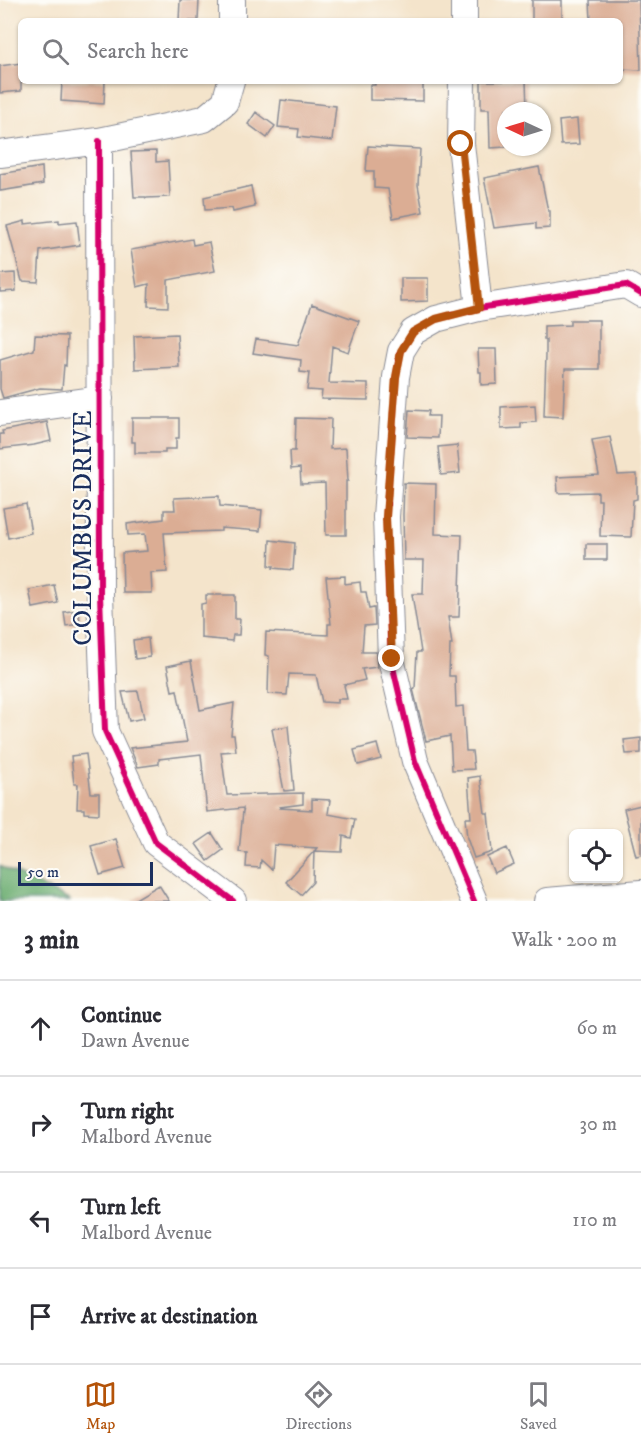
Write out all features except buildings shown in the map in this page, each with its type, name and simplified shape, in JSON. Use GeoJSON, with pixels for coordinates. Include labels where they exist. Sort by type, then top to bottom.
{"type":"FeatureCollection","features":[{"type":"Feature","properties":{"kind":"street"},"geometry":{"type":"LineString","coordinates":[[232,0],[232,18]]}},
{"type":"Feature","properties":{"kind":"street"},"geometry":{"type":"LineString","coordinates":[[464,0],[464,18]]}},
{"type":"Feature","properties":{"kind":"street"},"geometry":{"type":"LineString","coordinates":[[0,154],[99,141],[204,119],[225,102],[230,84]]}},
{"type":"Feature","properties":{"kind":"street"},"geometry":{"type":"LineString","coordinates":[[462,84],[461,144],[479,308]]}},
{"type":"Feature","properties":{"kind":"street","name":"COLUMBUS DRIVE"},"geometry":{"type":"LineString","coordinates":[[99,141],[100,595],[105,731],[156,843],[233,901]]}},
{"type":"Feature","properties":{"kind":"street"},"geometry":{"type":"LineString","coordinates":[[474,901],[415,761],[392,659],[386,517],[396,377],[401,351],[413,332],[436,319],[479,308],[626,285],[641,294]]}},
{"type":"Feature","properties":{"kind":"street"},"geometry":{"type":"LineString","coordinates":[[0,413],[100,399]]}},
{"type":"Feature","properties":{"kind":"street"},"geometry":{"type":"LineString","coordinates":[[548,901],[641,893]]}},
{"type":"Feature","properties":{"kind":"green space"},"geometry":{"type":"Polygon","coordinates":[[[0,866],[71,901],[0,901],[0,866]]]}},
{"type":"Feature","properties":{"kind":"cycle path"},"geometry":{"type":"LineString","coordinates":[[99,141],[100,595],[105,731],[156,843],[233,901]]}},
{"type":"Feature","properties":{"kind":"cycle path"},"geometry":{"type":"LineString","coordinates":[[474,901],[415,761],[391,659],[386,517],[396,377],[401,351],[413,332],[436,319],[479,308],[626,285],[641,294]]}},
{"type":"Feature","properties":{"kind":"route"},"geometry":{"type":"LineString","coordinates":[[392,659],[386,517],[396,377],[401,351],[413,332],[436,319],[479,308],[461,144]]}}]}
